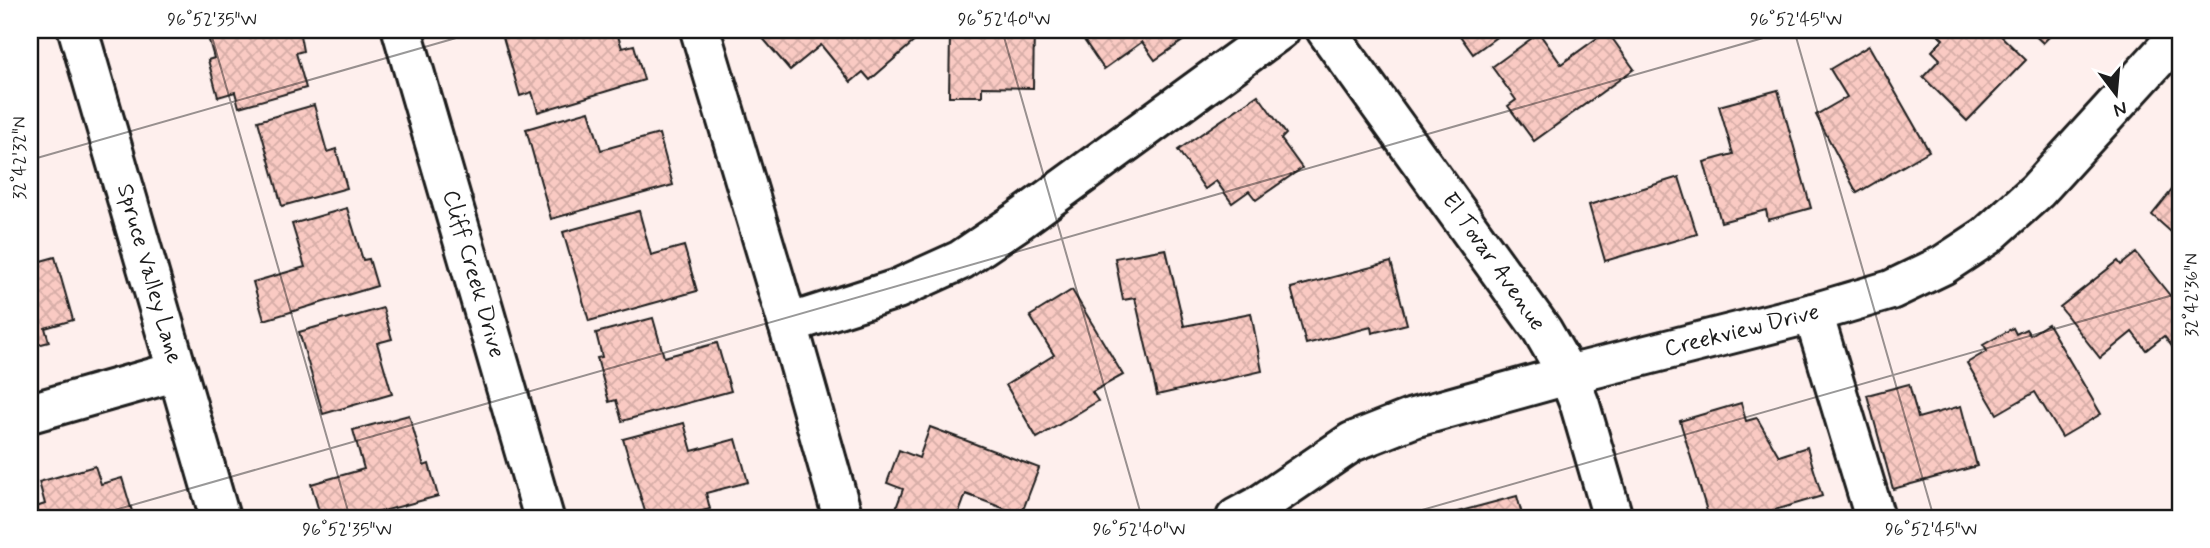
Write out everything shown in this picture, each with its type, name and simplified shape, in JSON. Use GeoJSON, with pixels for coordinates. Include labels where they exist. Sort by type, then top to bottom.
{"type":"FeatureCollection","features":[{"type":"Feature","properties":{"kind":"street","name":"Spruce Valley Lane"},"geometry":{"type":"LineString","coordinates":[[78,30],[220,518]]}},
{"type":"Feature","properties":{"kind":"street","name":"Cliff Creek Drive"},"geometry":{"type":"LineString","coordinates":[[402,30],[544,518]]}},
{"type":"Feature","properties":{"kind":"street"},"geometry":{"type":"LineString","coordinates":[[700,30],[843,518]]}},
{"type":"Feature","properties":{"kind":"street"},"geometry":{"type":"LineString","coordinates":[[788,324],[897,289],[961,260],[1280,30]]}},
{"type":"Feature","properties":{"kind":"street","name":"El Tovar Avenue"},"geometry":{"type":"LineString","coordinates":[[1326,30],[1542,330],[1568,375],[1580,405],[1613,518]]}},
{"type":"Feature","properties":{"kind":"street","name":"Creekview Drive"},"geometry":{"type":"LineString","coordinates":[[1236,518],[1352,442],[1413,418],[1568,375],[1814,313],[1891,290],[1943,264],[1987,236],[2038,191],[2180,34]]}},
{"type":"Feature","properties":{"kind":"street"},"geometry":{"type":"LineString","coordinates":[[1814,313],[1875,518]]}},
{"type":"Feature","properties":{"kind":"street"},"geometry":{"type":"LineString","coordinates":[[30,413],[178,371]]}},
{"type":"Feature","properties":{"kind":"building"},"geometry":{"type":"Polygon","coordinates":[[[206,30],[299,30],[303,51],[296,53],[306,88],[239,107],[235,92],[218,97],[208,60],[214,58],[206,30]]]}},
{"type":"Feature","properties":{"kind":"building"},"geometry":{"type":"Polygon","coordinates":[[[501,30],[616,30],[622,48],[634,45],[644,80],[538,112],[532,92],[520,96],[501,30]]]}},
{"type":"Feature","properties":{"kind":"building"},"geometry":{"type":"Polygon","coordinates":[[[767,30],[908,30],[917,39],[870,80],[863,72],[851,82],[821,45],[790,70],[761,36],[767,30]]]}},
{"type":"Feature","properties":{"kind":"building"},"geometry":{"type":"Polygon","coordinates":[[[981,30],[1034,30],[1033,88],[982,87],[982,96],[949,96],[950,35],[981,36],[981,30]]]}},
{"type":"Feature","properties":{"kind":"building"},"geometry":{"type":"Polygon","coordinates":[[[1077,30],[1181,30],[1187,38],[1155,60],[1142,42],[1104,69],[1077,30]]]}},
{"type":"Feature","properties":{"kind":"building"},"geometry":{"type":"Polygon","coordinates":[[[1456,30],[1506,30],[1473,54],[1456,30]]]}},
{"type":"Feature","properties":{"kind":"building"},"geometry":{"type":"Polygon","coordinates":[[[1933,30],[1995,30],[2026,60],[1967,121],[1923,77],[1940,59],[1932,51],[1943,39],[1933,30]]]}},
{"type":"Feature","properties":{"kind":"building"},"geometry":{"type":"Polygon","coordinates":[[[2029,30],[2056,30],[2043,43],[2029,30]]]}},
{"type":"Feature","properties":{"kind":"building"},"geometry":{"type":"Polygon","coordinates":[[[1607,31],[1634,69],[1534,141],[1508,106],[1516,100],[1492,67],[1539,33],[1561,64],[1607,31]]]}},
{"type":"Feature","properties":{"kind":"building"},"geometry":{"type":"Polygon","coordinates":[[[1869,46],[1929,151],[1857,193],[1816,115],[1847,97],[1830,69],[1869,46]]]}},
{"type":"Feature","properties":{"kind":"building"},"geometry":{"type":"Polygon","coordinates":[[[1778,90],[1811,208],[1768,220],[1766,210],[1721,222],[1704,162],[1733,154],[1719,106],[1778,90]]]}},
{"type":"Feature","properties":{"kind":"building"},"geometry":{"type":"Polygon","coordinates":[[[1258,95],[1286,134],[1281,139],[1302,168],[1256,200],[1249,191],[1232,203],[1216,181],[1205,189],[1178,150],[1258,95]]]}},
{"type":"Feature","properties":{"kind":"building"},"geometry":{"type":"Polygon","coordinates":[[[314,105],[327,152],[336,149],[347,188],[282,206],[258,121],[314,105]]]}},
{"type":"Feature","properties":{"kind":"building"},"geometry":{"type":"Polygon","coordinates":[[[589,111],[601,150],[659,134],[673,185],[551,219],[526,129],[589,111]]]}},
{"type":"Feature","properties":{"kind":"building"},"geometry":{"type":"Polygon","coordinates":[[[1679,177],[1697,234],[1605,261],[1589,205],[1679,177]]]}},
{"type":"Feature","properties":{"kind":"building"},"geometry":{"type":"Polygon","coordinates":[[[2180,180],[2180,240],[2152,215],[2180,180]]]}},
{"type":"Feature","properties":{"kind":"building"},"geometry":{"type":"Polygon","coordinates":[[[347,208],[363,260],[369,259],[377,286],[264,320],[253,282],[305,267],[292,224],[347,208]]]}},
{"type":"Feature","properties":{"kind":"building"},"geometry":{"type":"Polygon","coordinates":[[[639,211],[651,255],[684,246],[697,291],[589,321],[563,232],[639,211]]]}},
{"type":"Feature","properties":{"kind":"building"},"geometry":{"type":"Polygon","coordinates":[[[1166,249],[1184,326],[1251,313],[1262,371],[1157,395],[1135,298],[1123,300],[1115,258],[1166,249]]]}},
{"type":"Feature","properties":{"kind":"building"},"geometry":{"type":"Polygon","coordinates":[[[2136,253],[2180,308],[2180,357],[2164,336],[2146,350],[2132,332],[2100,358],[2060,307],[2118,261],[2121,265],[2136,253]]]}},
{"type":"Feature","properties":{"kind":"building"},"geometry":{"type":"Polygon","coordinates":[[[55,257],[73,320],[45,328],[49,342],[30,347],[30,264],[55,257]]]}},
{"type":"Feature","properties":{"kind":"building"},"geometry":{"type":"Polygon","coordinates":[[[1391,262],[1407,324],[1372,333],[1371,327],[1306,344],[1291,288],[1391,262]]]}},
{"type":"Feature","properties":{"kind":"building"},"geometry":{"type":"Polygon","coordinates":[[[1072,290],[1123,375],[1092,392],[1098,401],[1037,438],[1006,385],[1054,355],[1030,316],[1072,290]]]}},
{"type":"Feature","properties":{"kind":"building"},"geometry":{"type":"Polygon","coordinates":[[[383,308],[392,339],[377,343],[392,394],[323,414],[299,332],[383,308]]]}},
{"type":"Feature","properties":{"kind":"building"},"geometry":{"type":"Polygon","coordinates":[[[653,318],[664,357],[717,343],[731,391],[622,421],[616,400],[609,402],[597,358],[602,357],[596,333],[653,318]]]}},
{"type":"Feature","properties":{"kind":"building"},"geometry":{"type":"Polygon","coordinates":[[[2048,324],[2101,414],[2062,437],[2035,392],[1997,414],[1967,363],[1987,351],[1983,345],[2013,328],[2016,334],[2026,329],[2030,335],[2048,324]]]}},
{"type":"Feature","properties":{"kind":"building"},"geometry":{"type":"Polygon","coordinates":[[[1909,384],[1918,418],[1961,406],[1977,466],[1893,489],[1867,395],[1909,384]]]}},
{"type":"Feature","properties":{"kind":"building"},"geometry":{"type":"Polygon","coordinates":[[[1741,403],[1746,421],[1757,418],[1779,456],[1807,447],[1822,496],[1748,518],[1709,518],[1680,421],[1741,403]]]}},
{"type":"Feature","properties":{"kind":"building"},"geometry":{"type":"Polygon","coordinates":[[[409,415],[424,466],[429,464],[438,496],[358,518],[321,518],[311,484],[364,469],[353,430],[409,415]]]}},
{"type":"Feature","properties":{"kind":"building"},"geometry":{"type":"Polygon","coordinates":[[[684,423],[692,451],[736,439],[748,482],[706,493],[710,509],[674,518],[647,518],[623,439],[684,423]]]}},
{"type":"Feature","properties":{"kind":"building"},"geometry":{"type":"Polygon","coordinates":[[[930,427],[1039,468],[1021,515],[966,494],[957,518],[915,518],[895,511],[903,489],[887,483],[899,450],[919,458],[930,427]]]}},
{"type":"Feature","properties":{"kind":"building"},"geometry":{"type":"Polygon","coordinates":[[[95,466],[101,484],[122,478],[134,518],[30,518],[30,509],[45,504],[39,482],[95,466]]]}},
{"type":"Feature","properties":{"kind":"building"},"geometry":{"type":"Polygon","coordinates":[[[1517,496],[1523,518],[1435,518],[1517,496]]]}},
{"type":"Feature","properties":{"kind":"building"},"geometry":{"type":"Polygon","coordinates":[[[438,510],[441,518],[409,518],[438,510]]]}}]}
